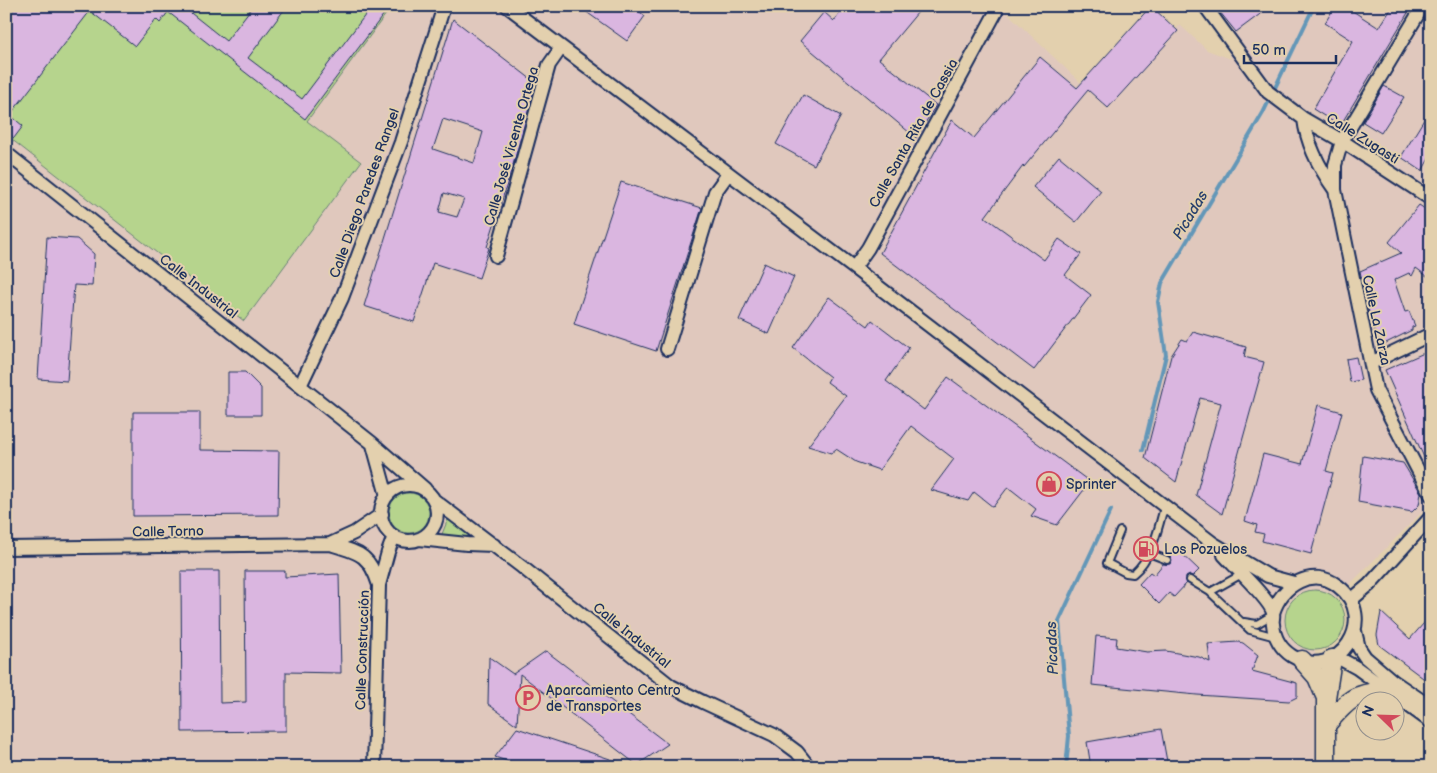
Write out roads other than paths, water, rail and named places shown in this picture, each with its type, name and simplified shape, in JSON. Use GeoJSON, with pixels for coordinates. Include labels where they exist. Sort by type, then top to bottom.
{"type":"FeatureCollection","features":[{"type":"Feature","properties":{"kind":"street","name":"Calle Diego Paredes Rangel"},"geometry":{"type":"LineString","coordinates":[[300,386],[342,298],[400,142],[444,6]]}},
{"type":"Feature","properties":{"kind":"street"},"geometry":{"type":"LineString","coordinates":[[507,6],[854,268],[1214,544],[1268,576],[1294,583]]}},
{"type":"Feature","properties":{"kind":"street","name":"Calle Zugasti"},"geometry":{"type":"LineString","coordinates":[[1205,6],[1268,92],[1304,119],[1342,141],[1431,199]]}},
{"type":"Feature","properties":{"kind":"street","name":"Calle La Zarza"},"geometry":{"type":"LineString","coordinates":[[1422,6],[1342,141],[1335,165],[1335,190],[1376,390],[1431,495]]}},
{"type":"Feature","properties":{"kind":"street","name":"Calle Santa Rita de Cassia"},"geometry":{"type":"LineString","coordinates":[[854,268],[868,248],[996,12]]}},
{"type":"Feature","properties":{"kind":"street","name":"Calle José Vicente Ortega"},"geometry":{"type":"LineString","coordinates":[[496,256],[549,65],[561,48]]}},
{"type":"Feature","properties":{"kind":"street","name":"Calle Zugasti"},"geometry":{"type":"LineString","coordinates":[[1304,119],[1306,133],[1322,172],[1335,190]]}},
{"type":"Feature","properties":{"kind":"street","name":"Calle Industrial"},"geometry":{"type":"LineString","coordinates":[[6,153],[372,443],[425,489]]}},
{"type":"Feature","properties":{"kind":"street"},"geometry":{"type":"LineString","coordinates":[[667,349],[715,192],[728,174]]}},
{"type":"Feature","properties":{"kind":"street"},"geometry":{"type":"LineString","coordinates":[[1370,362],[1431,334]]}},
{"type":"Feature","properties":{"kind":"street"},"geometry":{"type":"LineString","coordinates":[[372,443],[387,496]]}},
{"type":"Feature","properties":{"kind":"street"},"geometry":{"type":"LineString","coordinates":[[419,539],[427,534],[437,518],[434,500],[425,489],[409,485],[394,490],[387,496],[383,504],[382,514],[383,523],[394,536],[410,541],[419,539],[494,545]]}},
{"type":"Feature","properties":{"kind":"street","name":"Calle Industrial"},"geometry":{"type":"LineString","coordinates":[[434,500],[494,545],[671,686],[774,735],[797,752],[809,767]]}},
{"type":"Feature","properties":{"kind":"street","name":"Calle Torno"},"geometry":{"type":"LineString","coordinates":[[330,544],[354,533],[382,514]]}},
{"type":"Feature","properties":{"kind":"street"},"geometry":{"type":"LineString","coordinates":[[1351,600],[1369,585],[1431,517]]}},
{"type":"Feature","properties":{"kind":"street","name":"Calle Construcción"},"geometry":{"type":"LineString","coordinates":[[374,767],[379,585],[394,536]]}},
{"type":"Feature","properties":{"kind":"street","name":"Calle Torno"},"geometry":{"type":"LineString","coordinates":[[6,548],[330,544],[360,553],[374,567],[379,585]]}},
{"type":"Feature","properties":{"kind":"street"},"geometry":{"type":"LineString","coordinates":[[1214,544],[1262,596],[1273,614]]}},
{"type":"Feature","properties":{"kind":"street"},"geometry":{"type":"LineString","coordinates":[[1386,690],[1357,668],[1334,658],[1314,662],[1302,660],[1291,655],[1282,647],[1276,637],[1273,614],[1277,601],[1284,591],[1294,583],[1304,579],[1315,578],[1336,584],[1345,591],[1351,600],[1356,620],[1355,631],[1365,657],[1393,681],[1431,707]]}},
{"type":"Feature","properties":{"kind":"street"},"geometry":{"type":"LineString","coordinates":[[1326,767],[1326,698],[1334,658],[1347,645],[1355,631]]}},
{"type":"Feature","properties":{"kind":"street"},"geometry":{"type":"LineString","coordinates":[[1302,660],[1317,677],[1326,698]]}},
{"type":"Feature","properties":{"kind":"street"},"geometry":{"type":"LineString","coordinates":[[1326,725],[1345,703],[1354,697]]}},
{"type":"Feature","properties":{"kind":"street"},"geometry":{"type":"LineString","coordinates":[[1404,703],[1431,722]]}},
{"type":"Feature","properties":{"kind":"lane"},"geometry":{"type":"LineString","coordinates":[[1120,531],[1107,563],[1126,573],[1134,574],[1143,566],[1149,553],[1159,527],[1164,506]]}},
{"type":"Feature","properties":{"kind":"lane"},"geometry":{"type":"LineString","coordinates":[[1149,553],[1167,560]]}},
{"type":"Feature","properties":{"kind":"lane"},"geometry":{"type":"LineString","coordinates":[[1210,592],[1242,574]]}},
{"type":"Feature","properties":{"kind":"lane"},"geometry":{"type":"LineString","coordinates":[[1190,580],[1210,592],[1244,622],[1250,630],[1276,637]]}},
{"type":"Feature","properties":{"kind":"lane"},"geometry":{"type":"LineString","coordinates":[[1244,622],[1257,624],[1273,614]]}},
{"type":"Feature","properties":{"kind":"waterway","name":"Picadas"},"geometry":{"type":"LineString","coordinates":[[1143,450],[1166,355],[1158,302],[1162,283],[1263,113],[1314,6]]}},
{"type":"Feature","properties":{"kind":"waterway","name":"Picadas"},"geometry":{"type":"LineString","coordinates":[[1066,767],[1069,736],[1059,621],[1111,510]]}},
{"type":"Feature","properties":{"kind":"place","name":"Sprinter"},"geometry":{"type":"Point","coordinates":[1049,484]}},
{"type":"Feature","properties":{"kind":"place","name":"Los Pozuelos"},"geometry":{"type":"Point","coordinates":[1146,549]}},
{"type":"Feature","properties":{"kind":"place","name":"Aparcamiento Centro de Transportes"},"geometry":{"type":"Point","coordinates":[528,698]}}]}
